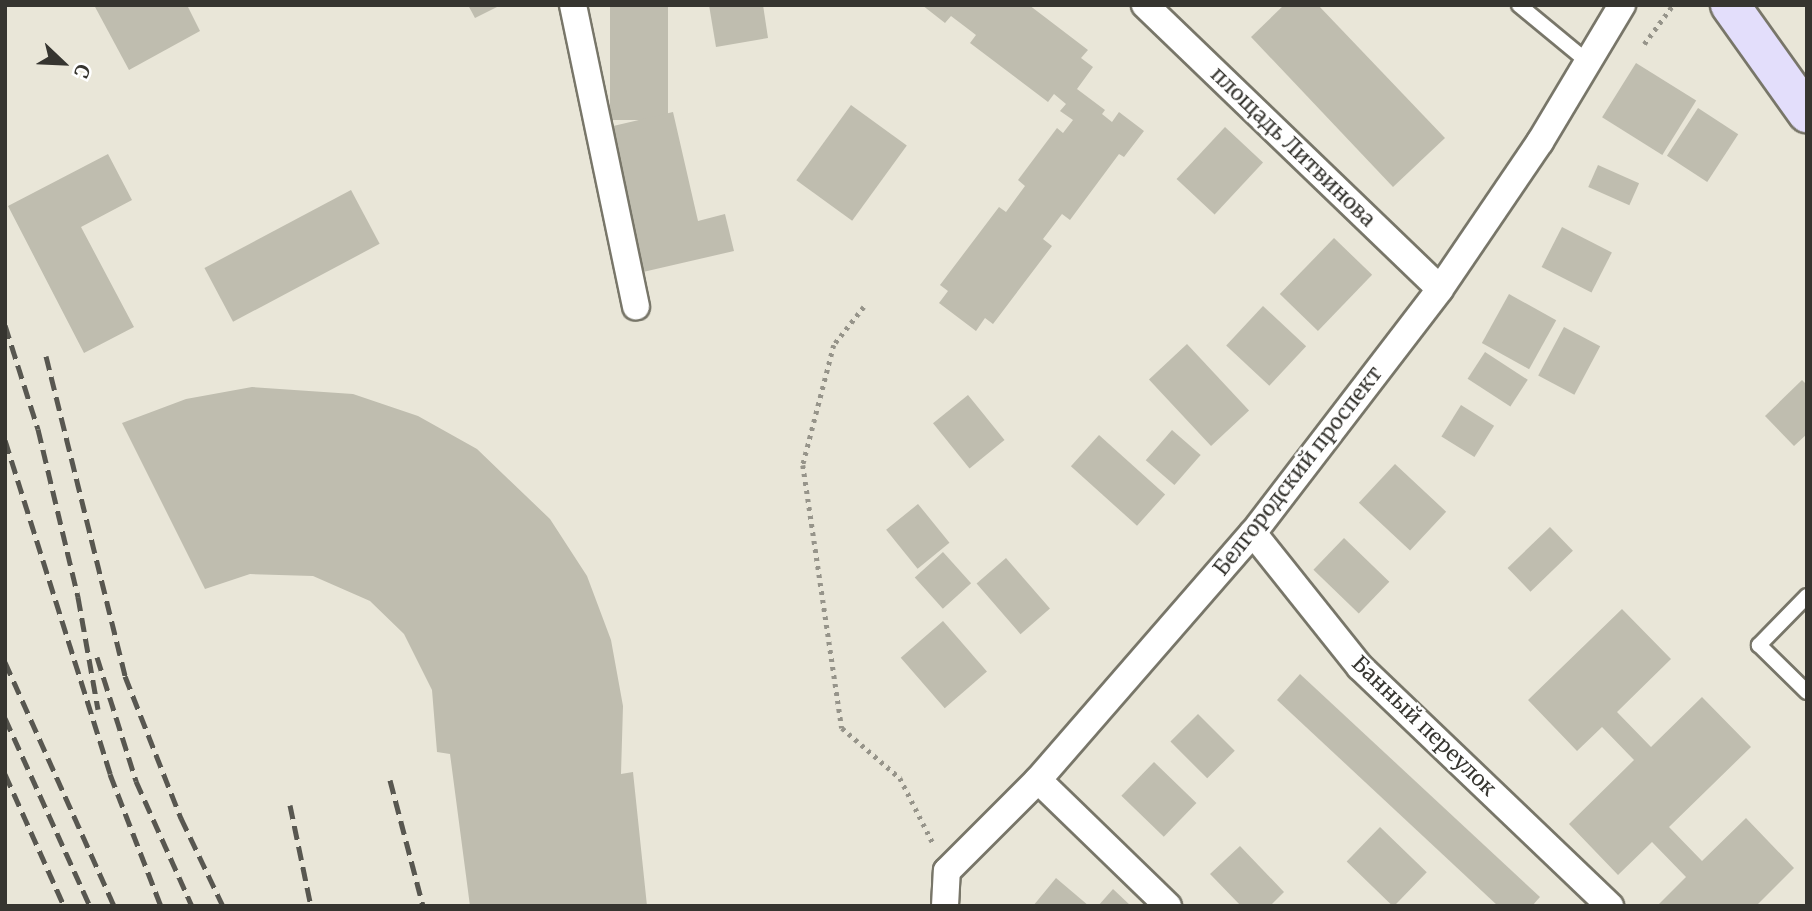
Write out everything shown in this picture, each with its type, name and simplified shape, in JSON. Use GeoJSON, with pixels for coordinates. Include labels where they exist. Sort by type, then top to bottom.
{"type":"FeatureCollection","features":[{"type":"Feature","properties":{"kind":"main road"},"geometry":{"type":"LineString","coordinates":[[1730,5],[1807,113]]}},
{"type":"Feature","properties":{"kind":"street"},"geometry":{"type":"LineString","coordinates":[[573,5],[636,306]]}},
{"type":"Feature","properties":{"kind":"street","name":"площадь Литвинова"},"geometry":{"type":"LineString","coordinates":[[1145,5],[1440,289]]}},
{"type":"Feature","properties":{"kind":"street","name":"Белгородский проспект"},"geometry":{"type":"LineString","coordinates":[[947,871],[1038,780],[1253,533],[1440,289],[1540,142],[1622,5]]}},
{"type":"Feature","properties":{"kind":"street","name":"Банный переулок"},"geometry":{"type":"LineString","coordinates":[[1253,533],[1360,667],[1610,906]]}},
{"type":"Feature","properties":{"kind":"street"},"geometry":{"type":"LineString","coordinates":[[1038,780],[1168,906]]}},
{"type":"Feature","properties":{"kind":"street"},"geometry":{"type":"LineString","coordinates":[[945,906],[947,871]]}},
{"type":"Feature","properties":{"kind":"lane"},"geometry":{"type":"LineString","coordinates":[[1519,5],[1588,62]]}},
{"type":"Feature","properties":{"kind":"lane"},"geometry":{"type":"LineString","coordinates":[[1807,596],[1759,645],[1807,692]]}},
{"type":"Feature","properties":{"kind":"path"},"geometry":{"type":"LineString","coordinates":[[1644,44],[1674,5]]}},
{"type":"Feature","properties":{"kind":"path"},"geometry":{"type":"LineString","coordinates":[[864,307],[834,345],[803,465],[842,728],[900,779],[947,871]]}},
{"type":"Feature","properties":{"kind":"building"},"geometry":{"type":"Polygon","coordinates":[[[94,5],[187,5],[200,31],[129,70],[94,5]]]}},
{"type":"Feature","properties":{"kind":"building"},"geometry":{"type":"Polygon","coordinates":[[[468,5],[501,5],[475,18],[468,5]]]}},
{"type":"Feature","properties":{"kind":"building"},"geometry":{"type":"Polygon","coordinates":[[[610,5],[668,5],[668,120],[610,120],[610,5]]]}},
{"type":"Feature","properties":{"kind":"building"},"geometry":{"type":"Polygon","coordinates":[[[709,5],[763,5],[768,38],[716,47],[709,5]]]}},
{"type":"Feature","properties":{"kind":"building"},"geometry":{"type":"Polygon","coordinates":[[[922,5],[1029,5],[1088,50],[1081,58],[1093,67],[1077,89],[1105,110],[1102,114],[1112,122],[1119,112],[1144,131],[1124,157],[1119,154],[1070,220],[1062,214],[1043,239],[1052,246],[993,324],[985,318],[976,331],[939,303],[948,291],[940,285],[999,207],[1006,212],[1025,186],[1018,180],[1057,128],[1063,133],[1073,120],[1060,111],[1066,104],[1054,94],[1048,102],[970,43],[976,35],[951,16],[945,23],[922,5]]]}},
{"type":"Feature","properties":{"kind":"building"},"geometry":{"type":"Polygon","coordinates":[[[1284,5],[1318,5],[1445,138],[1393,187],[1251,37],[1284,5]]]}},
{"type":"Feature","properties":{"kind":"building"},"geometry":{"type":"Polygon","coordinates":[[[1636,63],[1696,101],[1662,155],[1602,117],[1636,63]]]}},
{"type":"Feature","properties":{"kind":"building"},"geometry":{"type":"Polygon","coordinates":[[[851,105],[907,146],[852,221],[796,180],[851,105]]]}},
{"type":"Feature","properties":{"kind":"building"},"geometry":{"type":"Polygon","coordinates":[[[1698,108],[1738,134],[1707,182],[1667,156],[1698,108]]]}},
{"type":"Feature","properties":{"kind":"building"},"geometry":{"type":"Polygon","coordinates":[[[673,112],[698,221],[725,214],[734,251],[643,272],[609,127],[673,112]]]}},
{"type":"Feature","properties":{"kind":"building"},"geometry":{"type":"Polygon","coordinates":[[[1225,127],[1263,162],[1215,214],[1177,179],[1225,127]]]}},
{"type":"Feature","properties":{"kind":"building"},"geometry":{"type":"Polygon","coordinates":[[[108,154],[132,200],[81,227],[134,327],[84,353],[8,206],[108,154]]]}},
{"type":"Feature","properties":{"kind":"building"},"geometry":{"type":"Polygon","coordinates":[[[1598,165],[1639,183],[1629,205],[1588,187],[1598,165]]]}},
{"type":"Feature","properties":{"kind":"building"},"geometry":{"type":"Polygon","coordinates":[[[351,190],[380,244],[233,322],[204,268],[351,190]]]}},
{"type":"Feature","properties":{"kind":"building"},"geometry":{"type":"Polygon","coordinates":[[[1562,227],[1612,252],[1591,293],[1542,267],[1562,227]]]}},
{"type":"Feature","properties":{"kind":"building"},"geometry":{"type":"Polygon","coordinates":[[[1334,238],[1372,275],[1318,331],[1280,294],[1334,238]]]}},
{"type":"Feature","properties":{"kind":"building"},"geometry":{"type":"Polygon","coordinates":[[[1509,294],[1556,320],[1529,369],[1482,343],[1509,294]]]}},
{"type":"Feature","properties":{"kind":"building"},"geometry":{"type":"Polygon","coordinates":[[[1263,306],[1306,346],[1269,386],[1226,345],[1263,306]]]}},
{"type":"Feature","properties":{"kind":"building"},"geometry":{"type":"Polygon","coordinates":[[[1564,327],[1600,346],[1574,395],[1538,376],[1564,327]]]}},
{"type":"Feature","properties":{"kind":"building"},"geometry":{"type":"Polygon","coordinates":[[[1187,344],[1249,411],[1211,446],[1149,379],[1187,344]]]}},
{"type":"Feature","properties":{"kind":"building"},"geometry":{"type":"Polygon","coordinates":[[[1485,352],[1528,380],[1510,407],[1468,379],[1485,352]]]}},
{"type":"Feature","properties":{"kind":"building"},"geometry":{"type":"Polygon","coordinates":[[[1802,380],[1807,385],[1807,434],[1794,446],[1765,416],[1802,380]]]}},
{"type":"Feature","properties":{"kind":"building"},"geometry":{"type":"Polygon","coordinates":[[[252,387],[353,394],[418,416],[477,449],[550,519],[587,576],[611,640],[623,706],[621,774],[633,772],[647,906],[470,906],[450,754],[437,752],[432,690],[404,634],[370,601],[313,576],[250,574],[205,589],[122,423],[186,399],[252,387]]]}},
{"type":"Feature","properties":{"kind":"building"},"geometry":{"type":"Polygon","coordinates":[[[968,395],[1005,440],[970,468],[933,423],[968,395]]]}},
{"type":"Feature","properties":{"kind":"building"},"geometry":{"type":"Polygon","coordinates":[[[1461,405],[1494,426],[1474,457],[1441,436],[1461,405]]]}},
{"type":"Feature","properties":{"kind":"building"},"geometry":{"type":"Polygon","coordinates":[[[1172,430],[1201,455],[1174,485],[1146,460],[1172,430]]]}},
{"type":"Feature","properties":{"kind":"building"},"geometry":{"type":"Polygon","coordinates":[[[1099,435],[1165,495],[1137,526],[1071,466],[1099,435]]]}},
{"type":"Feature","properties":{"kind":"building"},"geometry":{"type":"Polygon","coordinates":[[[1395,464],[1446,512],[1410,551],[1359,503],[1395,464]]]}},
{"type":"Feature","properties":{"kind":"building"},"geometry":{"type":"Polygon","coordinates":[[[918,504],[949,543],[918,569],[886,530],[918,504]]]}},
{"type":"Feature","properties":{"kind":"building"},"geometry":{"type":"Polygon","coordinates":[[[1550,527],[1573,551],[1530,592],[1508,568],[1550,527]]]}},
{"type":"Feature","properties":{"kind":"building"},"geometry":{"type":"Polygon","coordinates":[[[1344,538],[1389,582],[1359,613],[1313,570],[1344,538]]]}},
{"type":"Feature","properties":{"kind":"building"},"geometry":{"type":"Polygon","coordinates":[[[943,552],[971,583],[943,609],[915,577],[943,552]]]}},
{"type":"Feature","properties":{"kind":"building"},"geometry":{"type":"Polygon","coordinates":[[[1006,558],[1050,609],[1021,634],[977,584],[1006,558]]]}},
{"type":"Feature","properties":{"kind":"building"},"geometry":{"type":"Polygon","coordinates":[[[1622,609],[1671,659],[1617,712],[1651,747],[1702,697],[1751,747],[1669,827],[1702,861],[1746,818],[1794,868],[1756,906],[1657,906],[1686,877],[1652,842],[1618,875],[1569,824],[1634,760],[1602,727],[1577,751],[1528,700],[1622,609]]]}},
{"type":"Feature","properties":{"kind":"building"},"geometry":{"type":"Polygon","coordinates":[[[943,621],[987,672],[945,708],[901,658],[943,621]]]}},
{"type":"Feature","properties":{"kind":"building"},"geometry":{"type":"Polygon","coordinates":[[[1300,674],[1540,897],[1532,906],[1498,906],[1277,700],[1300,674]]]}},
{"type":"Feature","properties":{"kind":"building"},"geometry":{"type":"Polygon","coordinates":[[[1198,714],[1235,751],[1207,778],[1170,742],[1198,714]]]}},
{"type":"Feature","properties":{"kind":"building"},"geometry":{"type":"Polygon","coordinates":[[[1154,762],[1196,803],[1164,837],[1121,796],[1154,762]]]}},
{"type":"Feature","properties":{"kind":"building"},"geometry":{"type":"Polygon","coordinates":[[[1380,827],[1427,872],[1393,906],[1347,862],[1380,827]]]}},
{"type":"Feature","properties":{"kind":"building"},"geometry":{"type":"Polygon","coordinates":[[[1240,846],[1284,892],[1270,906],[1241,906],[1210,874],[1240,846]]]}},
{"type":"Feature","properties":{"kind":"building"},"geometry":{"type":"Polygon","coordinates":[[[1056,878],[1089,906],[1033,906],[1056,878]]]}},
{"type":"Feature","properties":{"kind":"building"},"geometry":{"type":"Polygon","coordinates":[[[1113,889],[1131,906],[1098,906],[1113,889]]]}},
{"type":"Feature","properties":{"kind":"railway"},"geometry":{"type":"LineString","coordinates":[[5,325],[38,429],[78,597],[98,709]]}},
{"type":"Feature","properties":{"kind":"railway"},"geometry":{"type":"LineString","coordinates":[[46,356],[125,676],[181,818],[223,906]]}},
{"type":"Feature","properties":{"kind":"railway"},"geometry":{"type":"LineString","coordinates":[[5,440],[110,774],[161,906]]}},
{"type":"Feature","properties":{"kind":"railway"},"geometry":{"type":"LineString","coordinates":[[97,657],[136,781],[192,906]]}},
{"type":"Feature","properties":{"kind":"railway"},"geometry":{"type":"LineString","coordinates":[[5,662],[114,906]]}},
{"type":"Feature","properties":{"kind":"railway"},"geometry":{"type":"LineString","coordinates":[[5,718],[90,906]]}},
{"type":"Feature","properties":{"kind":"railway"},"geometry":{"type":"LineString","coordinates":[[5,774],[64,906]]}},
{"type":"Feature","properties":{"kind":"railway"},"geometry":{"type":"LineString","coordinates":[[390,780],[423,906]]}},
{"type":"Feature","properties":{"kind":"railway"},"geometry":{"type":"LineString","coordinates":[[290,805],[311,906]]}}]}
